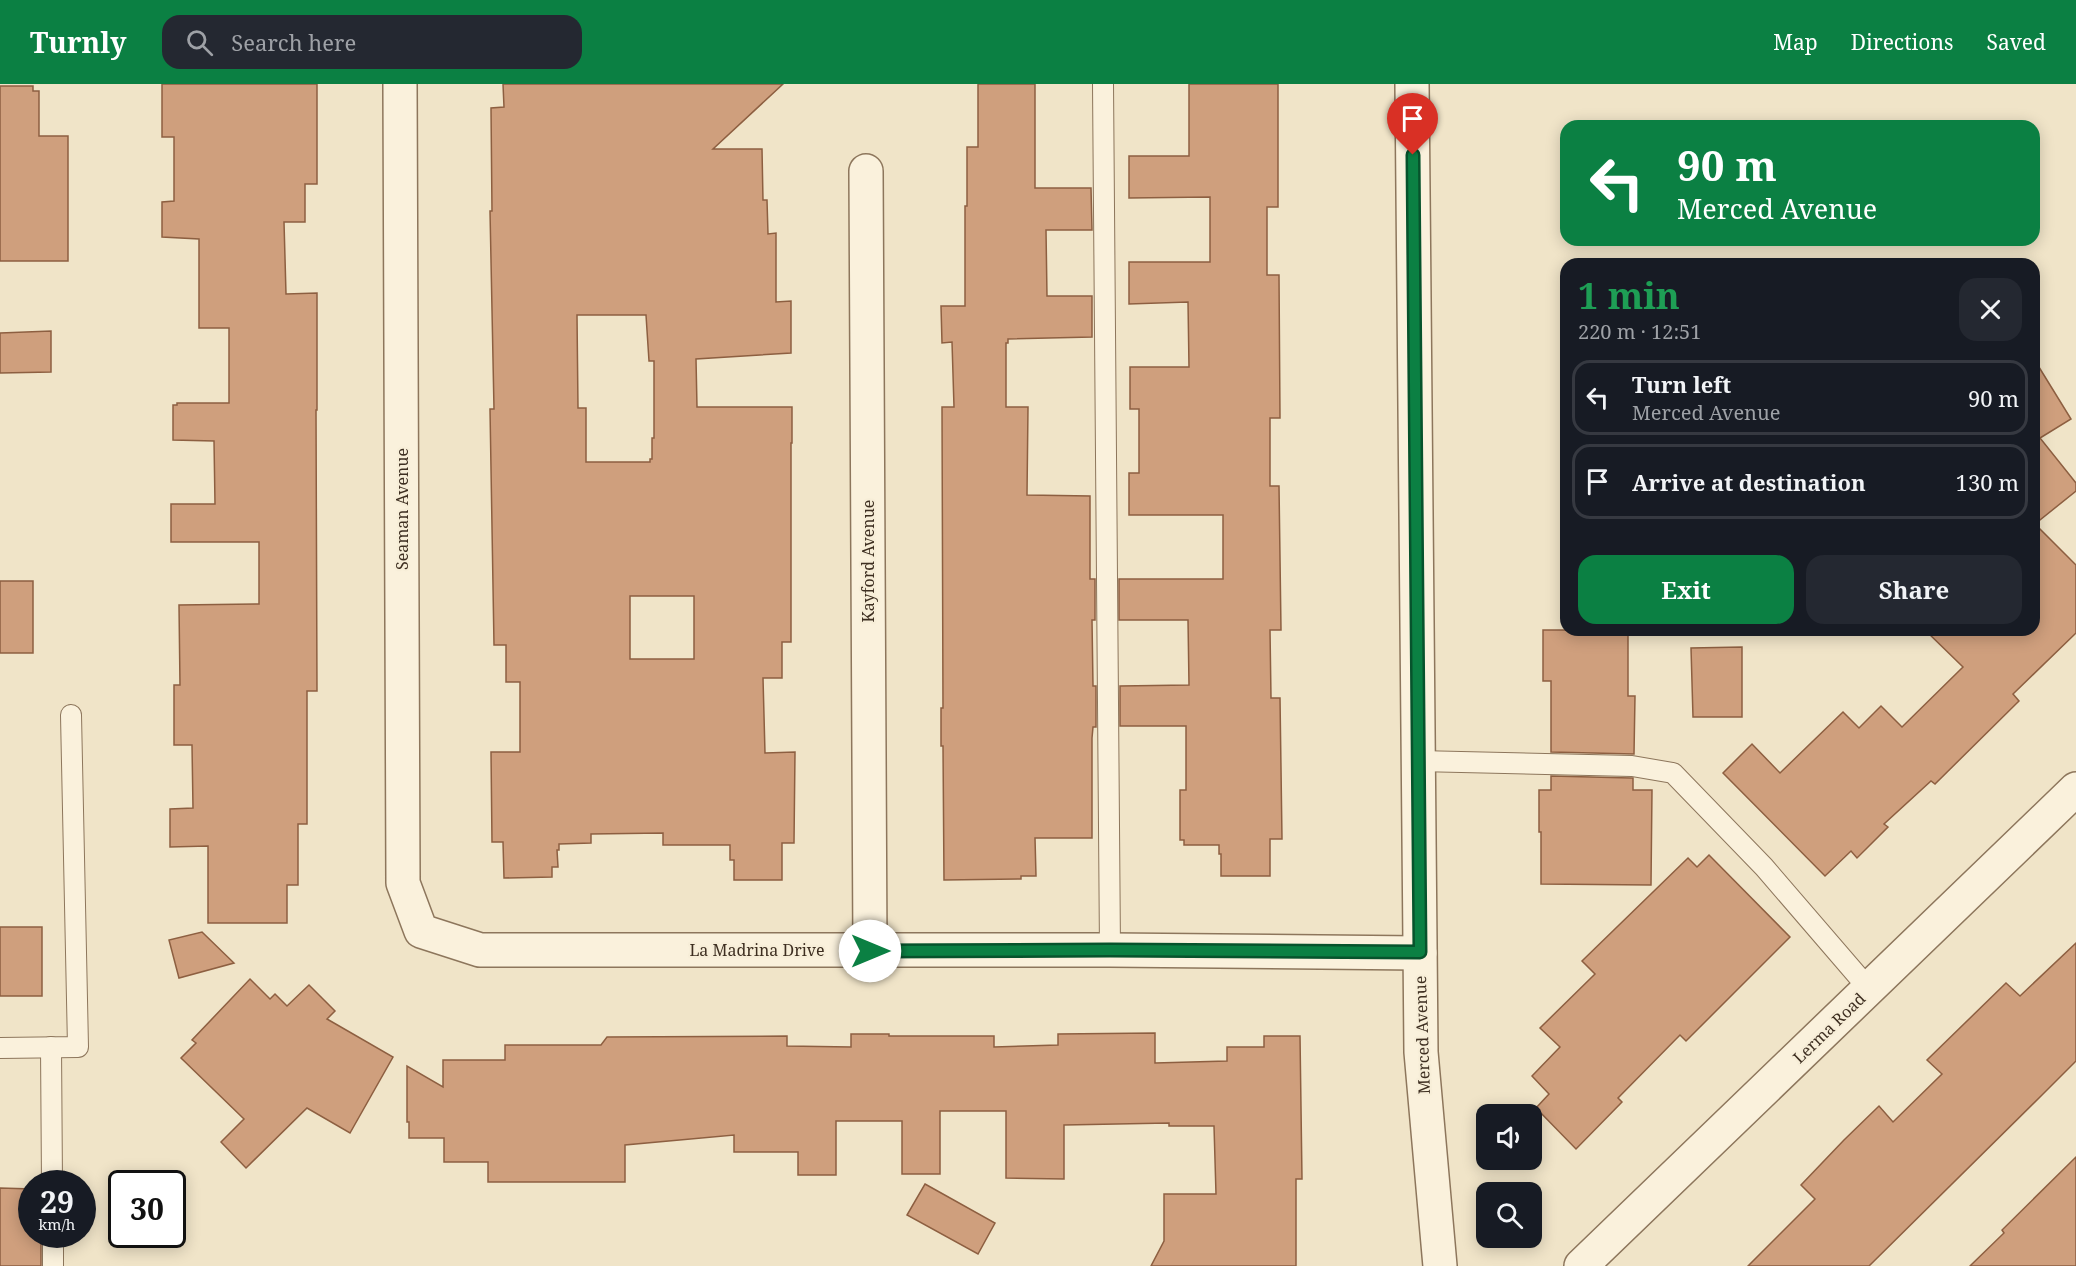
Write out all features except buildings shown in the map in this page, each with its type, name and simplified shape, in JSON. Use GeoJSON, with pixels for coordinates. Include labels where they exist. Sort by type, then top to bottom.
{"type":"FeatureCollection","features":[{"type":"Feature","properties":{"kind":"street","name":"Seaman Avenue"},"geometry":{"type":"LineString","coordinates":[[400,84],[403,883],[421,931]]}},
{"type":"Feature","properties":{"kind":"street","name":"Merced Avenue"},"geometry":{"type":"LineString","coordinates":[[1412,84],[1421,1052],[1440,1266]]}},
{"type":"Feature","properties":{"kind":"street","name":"Kayford Avenue"},"geometry":{"type":"LineString","coordinates":[[866,171],[870,951]]}},
{"type":"Feature","properties":{"kind":"street","name":"Lerma Road"},"geometry":{"type":"LineString","coordinates":[[1581,1266],[2076,789]]}},
{"type":"Feature","properties":{"kind":"street","name":"La Madrina Drive"},"geometry":{"type":"LineString","coordinates":[[421,931],[480,950],[1420,952]]}},
{"type":"Feature","properties":{"kind":"lane"},"geometry":{"type":"LineString","coordinates":[[1103,84],[1110,950]]}},
{"type":"Feature","properties":{"kind":"lane"},"geometry":{"type":"LineString","coordinates":[[0,1048],[78,1047],[71,715]]}},
{"type":"Feature","properties":{"kind":"lane"},"geometry":{"type":"LineString","coordinates":[[1418,761],[1632,766],[1673,773],[1764,867],[1869,989]]}},
{"type":"Feature","properties":{"kind":"lane"},"geometry":{"type":"LineString","coordinates":[[51,1047],[52,1170]]}},
{"type":"Feature","properties":{"kind":"lane"},"geometry":{"type":"LineString","coordinates":[[53,1248],[53,1266]]}},
{"type":"Feature","properties":{"kind":"route"},"geometry":{"type":"LineString","coordinates":[[870,951],[1420,952],[1413,155]]}}]}
